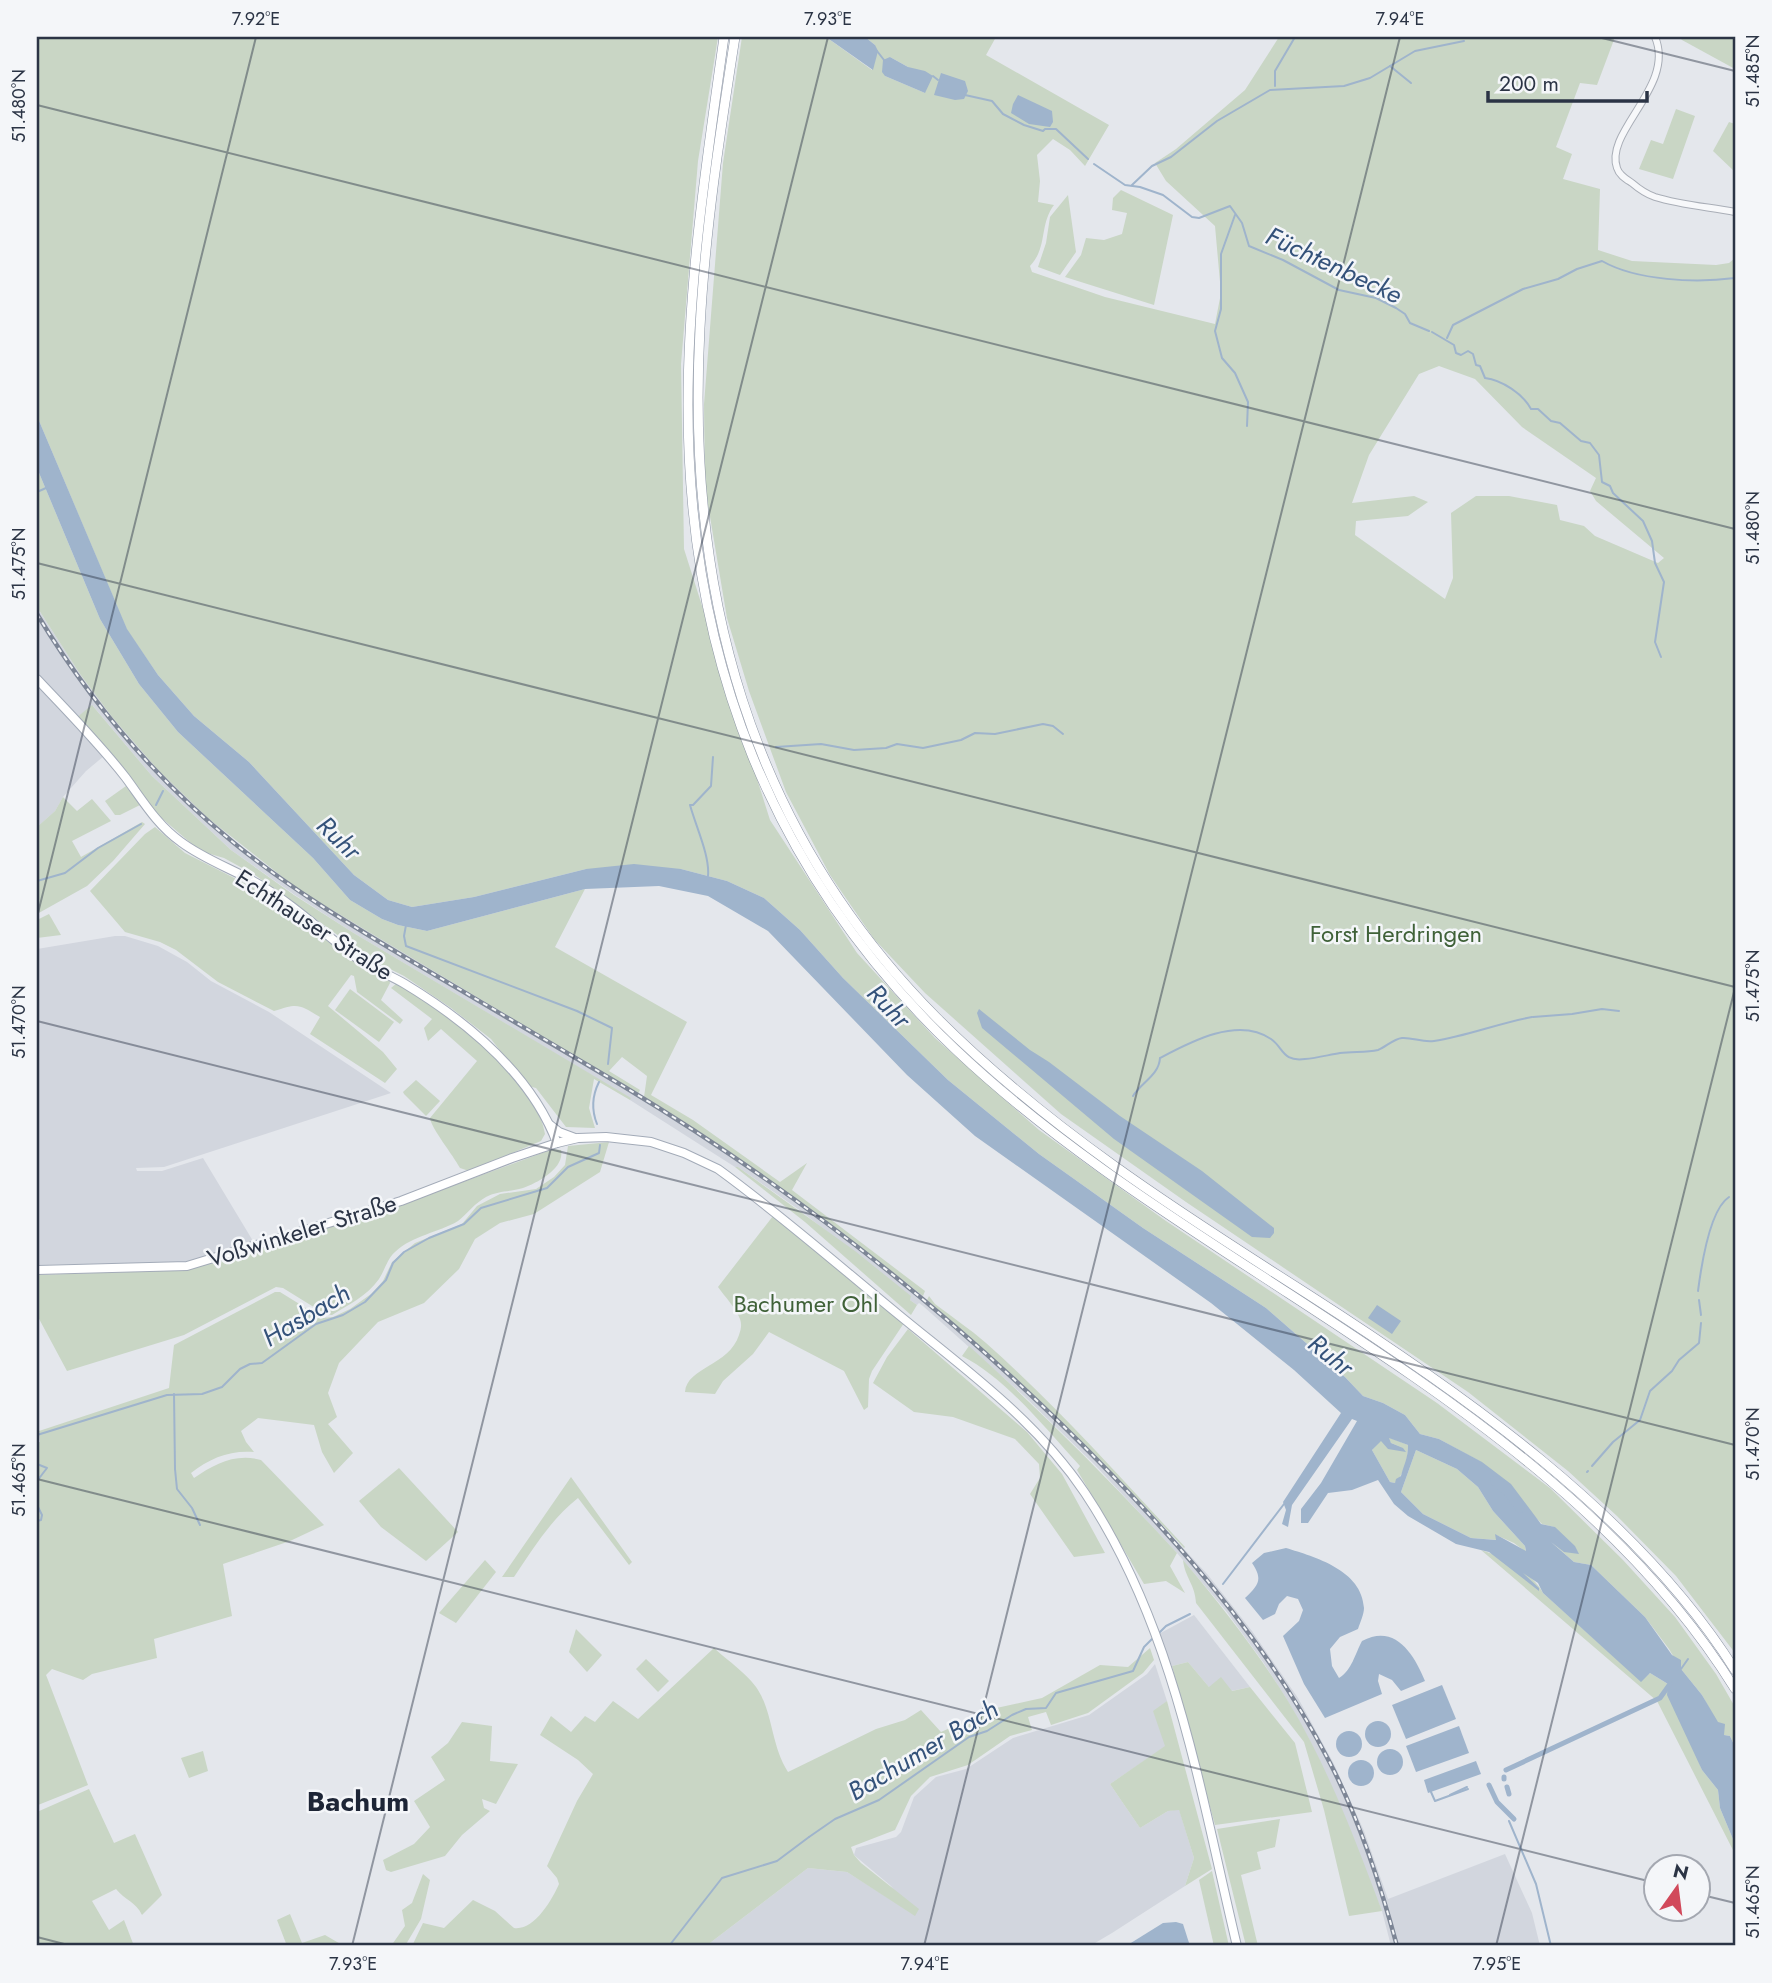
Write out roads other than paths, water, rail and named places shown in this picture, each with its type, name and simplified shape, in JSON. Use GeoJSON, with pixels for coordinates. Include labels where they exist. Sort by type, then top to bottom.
{"type":"FeatureCollection","features":[{"type":"Feature","properties":{"kind":"highway"},"geometry":{"type":"LineString","coordinates":[[724,37],[704,176],[690,327],[689,445],[695,536],[714,643],[732,705],[764,786],[792,843],[825,897],[887,979],[928,1023],[1018,1104],[1146,1199],[1399,1366],[1481,1425],[1543,1475],[1585,1512],[1671,1601],[1735,1689]]}},
{"type":"Feature","properties":{"kind":"highway"},"geometry":{"type":"LineString","coordinates":[[734,37],[716,165],[700,328],[699,445],[705,535],[724,641],[741,701],[773,783],[801,839],[833,891],[894,972],[934,1016],[1034,1105],[1152,1191],[1406,1359],[1540,1460],[1592,1505],[1644,1557],[1678,1595],[1735,1670]]}},
{"type":"Feature","properties":{"kind":"main road","name":"Echthauser Straße"},"geometry":{"type":"LineString","coordinates":[[37,679],[125,778],[164,828],[194,851],[281,898],[363,962],[405,985],[468,1027],[486,1043],[539,1107],[557,1143]]}},
{"type":"Feature","properties":{"kind":"main road"},"geometry":{"type":"LineString","coordinates":[[550,1125],[559,1132],[578,1138],[606,1137],[651,1142],[684,1153],[718,1169],[978,1377],[1046,1441],[1086,1495],[1110,1536],[1153,1632],[1177,1696],[1237,1946]]}},
{"type":"Feature","properties":{"kind":"main road","name":"Voßwinkeler Straße"},"geometry":{"type":"LineString","coordinates":[[37,1270],[187,1266],[401,1202],[557,1143],[578,1138]]}},
{"type":"Feature","properties":{"kind":"street"},"geometry":{"type":"LineString","coordinates":[[1655,37],[1659,48],[1656,74],[1621,141],[1616,160],[1618,170],[1653,196],[1735,212]]}},
{"type":"Feature","properties":{"kind":"water"},"geometry":{"type":"Polygon","coordinates":[[[826,37],[865,37],[878,51],[873,70],[826,37]]]}},
{"type":"Feature","properties":{"kind":"water"},"geometry":{"type":"Polygon","coordinates":[[[890,57],[933,76],[925,93],[885,76],[882,72],[883,60],[890,57]]]}},
{"type":"Feature","properties":{"kind":"water"},"geometry":{"type":"Polygon","coordinates":[[[941,73],[965,81],[968,91],[964,99],[955,100],[934,95],[941,73]]]}},
{"type":"Feature","properties":{"kind":"water"},"geometry":{"type":"Polygon","coordinates":[[[1018,95],[1052,111],[1053,122],[1050,127],[1029,124],[1011,113],[1018,95]]]}},
{"type":"Feature","properties":{"kind":"water"},"geometry":{"type":"Polygon","coordinates":[[[37,416],[127,629],[158,675],[194,716],[249,762],[354,875],[388,900],[412,907],[474,897],[586,869],[634,864],[681,869],[727,881],[764,898],[800,930],[843,978],[948,1080],[1039,1154],[1143,1228],[1266,1308],[1363,1396],[1405,1415],[1420,1434],[1439,1439],[1482,1462],[1511,1484],[1541,1524],[1555,1527],[1575,1546],[1579,1554],[1564,1552],[1551,1542],[1574,1562],[1591,1565],[1645,1617],[1672,1655],[1681,1660],[1681,1669],[1702,1695],[1718,1722],[1725,1724],[1724,1735],[1730,1736],[1735,1747],[1735,1844],[1720,1808],[1718,1790],[1702,1770],[1667,1695],[1668,1684],[1650,1673],[1641,1682],[1543,1593],[1538,1583],[1523,1573],[1539,1591],[1489,1552],[1456,1544],[1408,1516],[1394,1504],[1378,1480],[1352,1490],[1328,1493],[1308,1523],[1301,1523],[1301,1509],[1321,1483],[1357,1421],[1352,1419],[1292,1505],[1288,1527],[1282,1524],[1286,1510],[1283,1502],[1341,1413],[1294,1370],[1211,1303],[975,1136],[907,1075],[768,931],[708,896],[659,886],[585,889],[427,931],[382,919],[350,900],[313,858],[178,732],[139,684],[100,619],[37,468],[37,416]],[[1389,1438],[1391,1443],[1406,1452],[1388,1449],[1381,1441],[1372,1450],[1390,1482],[1395,1483],[1401,1476],[1408,1445],[1389,1438]],[[1416,1450],[1401,1492],[1423,1514],[1471,1538],[1496,1540],[1495,1534],[1526,1551],[1525,1546],[1493,1511],[1478,1487],[1457,1469],[1416,1450]]]}},
{"type":"Feature","properties":{"kind":"water"},"geometry":{"type":"Polygon","coordinates":[[[979,1009],[1120,1116],[1202,1171],[1274,1228],[1274,1233],[1270,1238],[1252,1237],[1114,1139],[982,1028],[977,1013],[979,1009]]]}},
{"type":"Feature","properties":{"kind":"water"},"geometry":{"type":"Polygon","coordinates":[[[1377,1305],[1401,1321],[1392,1334],[1368,1318],[1377,1305]]]}},
{"type":"Feature","properties":{"kind":"water"},"geometry":{"type":"Polygon","coordinates":[[[1286,1548],[1335,1567],[1355,1584],[1361,1595],[1364,1610],[1358,1629],[1340,1637],[1330,1649],[1332,1666],[1339,1678],[1350,1666],[1362,1641],[1374,1636],[1384,1636],[1402,1644],[1425,1681],[1401,1691],[1392,1680],[1379,1674],[1382,1694],[1325,1718],[1304,1684],[1283,1636],[1299,1621],[1303,1610],[1298,1599],[1287,1596],[1279,1604],[1275,1614],[1263,1620],[1245,1598],[1258,1582],[1258,1573],[1252,1563],[1264,1553],[1286,1548]]]}},
{"type":"Feature","properties":{"kind":"water"},"geometry":{"type":"Polygon","coordinates":[[[1442,1685],[1456,1719],[1406,1739],[1392,1705],[1442,1685]]]}},
{"type":"Feature","properties":{"kind":"water"},"geometry":{"type":"Polygon","coordinates":[[[1378,1721],[1387,1725],[1391,1734],[1387,1743],[1378,1747],[1369,1743],[1365,1734],[1369,1725],[1378,1721]]]}},
{"type":"Feature","properties":{"kind":"water"},"geometry":{"type":"Polygon","coordinates":[[[1459,1726],[1469,1753],[1416,1772],[1406,1746],[1459,1726]]]}},
{"type":"Feature","properties":{"kind":"water"},"geometry":{"type":"Polygon","coordinates":[[[1349,1731],[1358,1735],[1362,1744],[1358,1753],[1349,1757],[1340,1753],[1336,1744],[1340,1735],[1349,1731]]]}},
{"type":"Feature","properties":{"kind":"water"},"geometry":{"type":"Polygon","coordinates":[[[1390,1749],[1399,1753],[1403,1762],[1399,1771],[1390,1775],[1381,1771],[1377,1762],[1381,1753],[1390,1749]]]}},
{"type":"Feature","properties":{"kind":"water"},"geometry":{"type":"Polygon","coordinates":[[[1361,1760],[1370,1764],[1374,1773],[1370,1782],[1361,1786],[1352,1782],[1348,1773],[1352,1764],[1361,1760]]]}},
{"type":"Feature","properties":{"kind":"water"},"geometry":{"type":"Polygon","coordinates":[[[1476,1761],[1481,1774],[1428,1793],[1424,1780],[1476,1761]]]}},
{"type":"Feature","properties":{"kind":"water"},"geometry":{"type":"Polygon","coordinates":[[[1163,1923],[1183,1924],[1190,1946],[1126,1946],[1163,1923]]]}},
{"type":"Feature","properties":{"kind":"waterway"},"geometry":{"type":"LineString","coordinates":[[1275,86],[1275,71],[1295,37]]}},
{"type":"Feature","properties":{"kind":"waterway"},"geometry":{"type":"LineString","coordinates":[[1132,185],[1152,166],[1171,157],[1217,121],[1270,90],[1344,86],[1370,78],[1415,51],[1464,41]]}},
{"type":"Feature","properties":{"kind":"waterway","name":"Füchtenbecke"},"geometry":{"type":"LineString","coordinates":[[877,51],[884,60]]}},
{"type":"Feature","properties":{"kind":"waterway"},"geometry":{"type":"LineString","coordinates":[[1390,66],[1411,83]]}},
{"type":"Feature","properties":{"kind":"waterway"},"geometry":{"type":"LineString","coordinates":[[933,76],[938,80]]}},
{"type":"Feature","properties":{"kind":"waterway","name":"Füchtenbecke"},"geometry":{"type":"LineString","coordinates":[[965,95],[992,101],[1003,114],[1024,125],[1043,131],[1056,129],[1088,159]]}},
{"type":"Feature","properties":{"kind":"waterway","name":"Füchtenbecke"},"geometry":{"type":"LineString","coordinates":[[1094,164],[1125,185],[1163,195],[1192,217],[1199,218],[1230,206],[1242,223],[1249,246],[1283,260],[1339,290],[1376,298],[1405,314],[1410,323],[1429,331]]}},
{"type":"Feature","properties":{"kind":"waterway"},"geometry":{"type":"LineString","coordinates":[[1235,215],[1221,254],[1221,309],[1215,331],[1222,358],[1235,373],[1248,402],[1247,426]]}},
{"type":"Feature","properties":{"kind":"waterway"},"geometry":{"type":"LineString","coordinates":[[1447,338],[1453,325],[1523,289],[1558,279],[1602,261],[1632,273],[1667,279],[1735,278]]}},
{"type":"Feature","properties":{"kind":"waterway","name":"Füchtenbecke"},"geometry":{"type":"LineString","coordinates":[[1432,332],[1454,345],[1456,353],[1461,355],[1468,351],[1473,354],[1476,365],[1480,366],[1485,378],[1511,389],[1523,398],[1531,409],[1538,409],[1581,441],[1590,443],[1599,455],[1602,482],[1610,486],[1613,493],[1643,521],[1652,541],[1655,563],[1664,582],[1655,642],[1661,657]]}},
{"type":"Feature","properties":{"kind":"waterway"},"geometry":{"type":"LineString","coordinates":[[37,492],[46,488]]}},
{"type":"Feature","properties":{"kind":"waterway"},"geometry":{"type":"LineString","coordinates":[[776,747],[821,744],[854,750],[886,748],[897,744],[923,748],[961,740],[975,733],[995,734],[1043,724],[1053,726],[1063,734]]}},
{"type":"Feature","properties":{"kind":"waterway"},"geometry":{"type":"LineString","coordinates":[[708,876],[705,851],[690,805],[711,786],[713,757]]}},
{"type":"Feature","properties":{"kind":"waterway"},"geometry":{"type":"LineString","coordinates":[[156,805],[163,791]]}},
{"type":"Feature","properties":{"kind":"waterway"},"geometry":{"type":"LineString","coordinates":[[37,881],[65,873],[98,848],[141,824]]}},
{"type":"Feature","properties":{"kind":"waterway","name":"Hasbach"},"geometry":{"type":"LineString","coordinates":[[406,925],[406,946],[577,1011],[612,1028],[608,1064]]}},
{"type":"Feature","properties":{"kind":"waterway"},"geometry":{"type":"LineString","coordinates":[[1533,1017],[1602,1009],[1619,1011]]}},
{"type":"Feature","properties":{"kind":"waterway"},"geometry":{"type":"LineString","coordinates":[[1133,1096],[1157,1069],[1160,1058],[1200,1039],[1229,1031],[1258,1033],[1271,1039],[1284,1054],[1297,1059],[1378,1050],[1402,1038],[1430,1041],[1446,1039],[1532,1017]]}},
{"type":"Feature","properties":{"kind":"waterway","name":"Hasbach"},"geometry":{"type":"LineString","coordinates":[[597,1124],[593,1103],[599,1082]]}},
{"type":"Feature","properties":{"kind":"waterway","name":"Hasbach"},"geometry":{"type":"LineString","coordinates":[[37,1435],[167,1395],[202,1394],[222,1387],[240,1369],[250,1364],[262,1363],[316,1324],[343,1315],[365,1302],[386,1280],[393,1263],[404,1252],[429,1238],[464,1224],[481,1208],[547,1188],[568,1167],[599,1153],[600,1145]]}},
{"type":"Feature","properties":{"kind":"waterway"},"geometry":{"type":"LineString","coordinates":[[1698,1291],[1711,1226],[1722,1204],[1729,1197]]}},
{"type":"Feature","properties":{"kind":"waterway"},"geometry":{"type":"LineString","coordinates":[[1699,1300],[1701,1315]]}},
{"type":"Feature","properties":{"kind":"waterway"},"geometry":{"type":"LineString","coordinates":[[1592,1466],[1613,1442],[1640,1420],[1650,1391],[1699,1343],[1701,1323]]}},
{"type":"Feature","properties":{"kind":"waterway"},"geometry":{"type":"LineString","coordinates":[[174,1394],[177,1489],[192,1508],[200,1525]]}},
{"type":"Feature","properties":{"kind":"waterway","name":"Hasbach"},"geometry":{"type":"LineString","coordinates":[[37,1464],[47,1468],[37,1481]]}},
{"type":"Feature","properties":{"kind":"waterway","name":"Ruhr"},"geometry":{"type":"LineString","coordinates":[[1495,1481],[1509,1492],[1520,1508]]}},
{"type":"Feature","properties":{"kind":"waterway","name":"Bachumer Bach"},"geometry":{"type":"LineString","coordinates":[[1223,1584],[1284,1504]]}},
{"type":"Feature","properties":{"kind":"waterway","name":"Hasbach"},"geometry":{"type":"LineString","coordinates":[[37,1505],[42,1515],[41,1520],[37,1521]]}},
{"type":"Feature","properties":{"kind":"waterway","name":"Bachumer Bach"},"geometry":{"type":"LineString","coordinates":[[1159,1633],[1166,1626],[1190,1614]]}},
{"type":"Feature","properties":{"kind":"waterway","name":"Bachumer Bach"},"geometry":{"type":"LineString","coordinates":[[809,1837],[835,1819],[879,1800],[969,1737],[987,1731],[1026,1709],[1046,1708],[1056,1693],[1133,1671],[1144,1647],[1152,1639]]}},
{"type":"Feature","properties":{"kind":"waterway"},"geometry":{"type":"LineString","coordinates":[[1681,1669],[1688,1659]]}},
{"type":"Feature","properties":{"kind":"waterway"},"geometry":{"type":"LineString","coordinates":[[1506,1770],[1660,1698],[1670,1684]]}},
{"type":"Feature","properties":{"kind":"waterway"},"geometry":{"type":"LineString","coordinates":[[1489,1785],[1497,1802],[1514,1819]]}},
{"type":"Feature","properties":{"kind":"waterway"},"geometry":{"type":"LineString","coordinates":[[1450,1795],[1467,1787]]}},
{"type":"Feature","properties":{"kind":"waterway"},"geometry":{"type":"LineString","coordinates":[[1507,1787],[1509,1794]]}},
{"type":"Feature","properties":{"kind":"waterway"},"geometry":{"type":"LineString","coordinates":[[1431,1792],[1435,1801],[1468,1789]]}},
{"type":"Feature","properties":{"kind":"waterway"},"geometry":{"type":"LineString","coordinates":[[1509,1821],[1536,1884],[1551,1946]]}},
{"type":"Feature","properties":{"kind":"waterway","name":"Bachumer Bach"},"geometry":{"type":"LineString","coordinates":[[669,1946],[722,1878],[777,1861],[809,1837]]}},
{"type":"Feature","properties":{"kind":"railway"},"geometry":{"type":"LineString","coordinates":[[37,614],[79,677],[125,737],[177,792],[234,843],[298,891],[344,920],[623,1086],[755,1171],[941,1314],[1057,1420],[1112,1475],[1204,1576],[1284,1684],[1330,1763],[1351,1807],[1397,1946]]}},
{"type":"Feature","properties":{"kind":"district","name":"Bachum"},"geometry":{"type":"Point","coordinates":[358,1801]}},
{"type":"Feature","properties":{"kind":"park label","name":"Forst Herdringen"},"geometry":{"type":"Point","coordinates":[1396,934]}},
{"type":"Feature","properties":{"kind":"park label","name":"Bachumer Ohl"},"geometry":{"type":"Point","coordinates":[806,1304]}}]}
